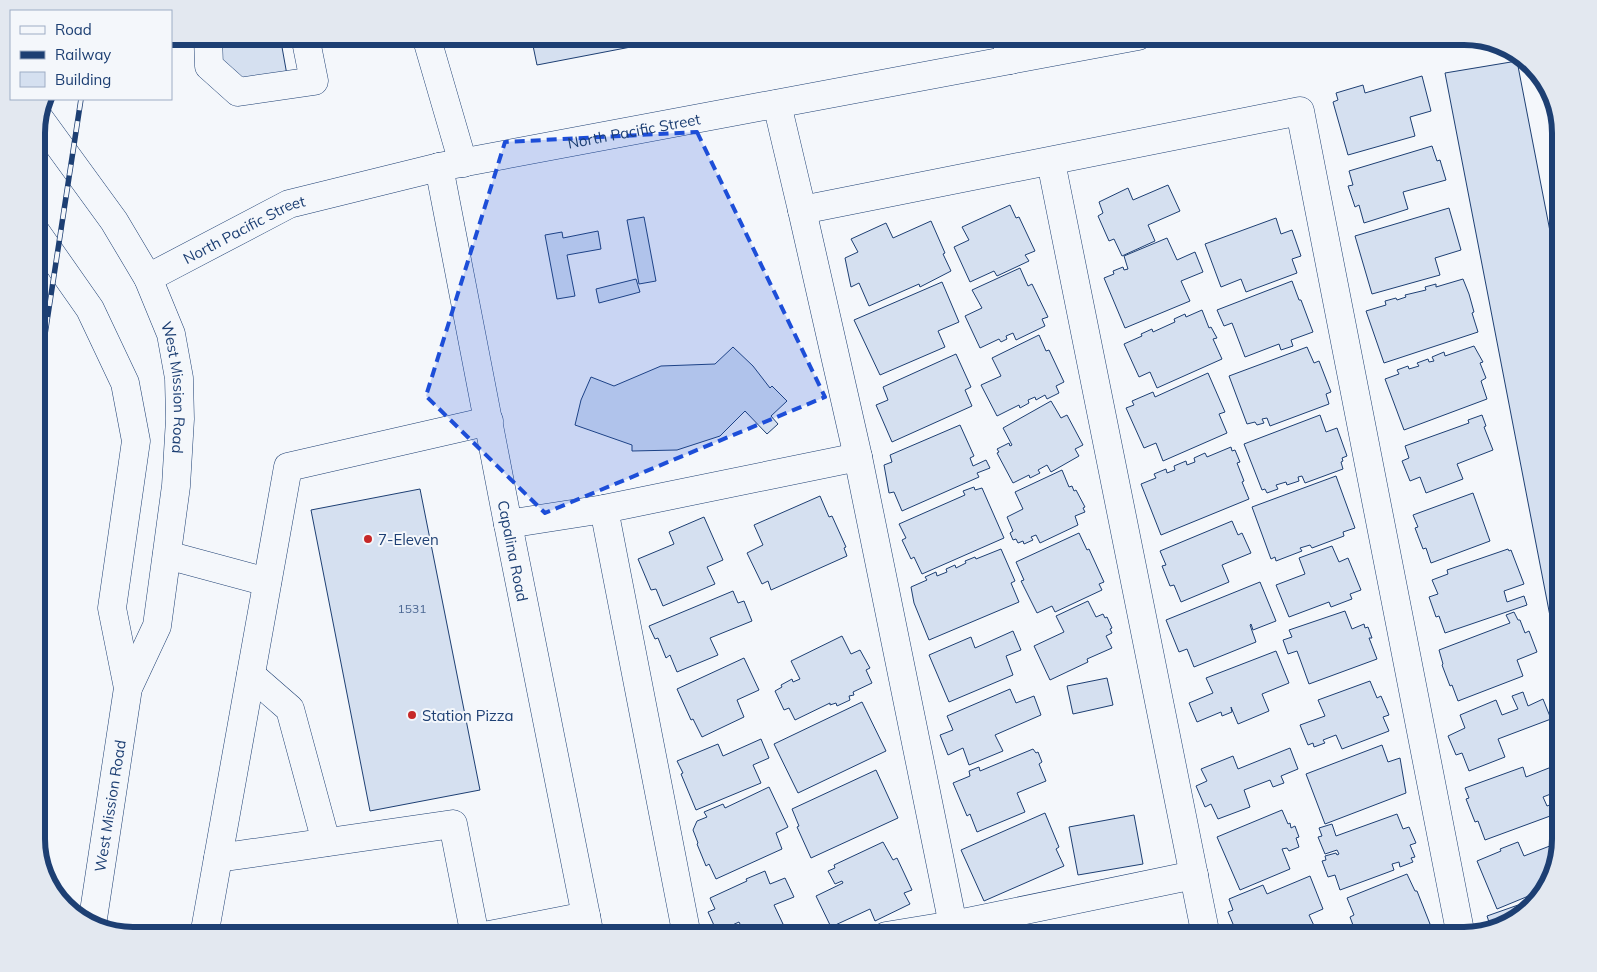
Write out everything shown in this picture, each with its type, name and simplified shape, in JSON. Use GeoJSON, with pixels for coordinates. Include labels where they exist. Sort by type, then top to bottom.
{"type":"FeatureCollection","features":[{"type":"Feature","properties":{"kind":"street"},"geometry":{"type":"LineString","coordinates":[[209,45],[210,66],[238,92],[314,81],[307,45]]}},
{"type":"Feature","properties":{"kind":"street","name":"Capalina Road"},"geometry":{"type":"LineString","coordinates":[[428,45],[451,165],[489,421],[588,926]]}},
{"type":"Feature","properties":{"kind":"street","name":"North Pacific Street"},"geometry":{"type":"LineString","coordinates":[[148,278],[289,204],[451,165],[777,104],[1008,48],[1040,45]]}},
{"type":"Feature","properties":{"kind":"street"},"geometry":{"type":"LineString","coordinates":[[777,104],[858,457],[953,925]]}},
{"type":"Feature","properties":{"kind":"street"},"geometry":{"type":"LineString","coordinates":[[802,210],[1300,112],[1459,927]]}},
{"type":"Feature","properties":{"kind":"street","name":"West Mission Road"},"geometry":{"type":"LineString","coordinates":[[45,126],[114,221],[148,278],[171,334],[179,378],[180,419],[176,486],[157,626],[128,688],[93,917]]}},
{"type":"Feature","properties":{"kind":"street"},"geometry":{"type":"LineString","coordinates":[[1051,162],[1204,927]]}},
{"type":"Feature","properties":{"kind":"street","name":"West Mission Road"},"geometry":{"type":"LineString","coordinates":[[45,245],[90,309],[125,383],[136,441],[112,608],[128,688]]}},
{"type":"Feature","properties":{"kind":"street"},"geometry":{"type":"LineString","coordinates":[[206,927],[288,467],[489,421]]}},
{"type":"Feature","properties":{"kind":"street"},"geometry":{"type":"LineString","coordinates":[[508,524],[604,509],[858,457]]}},
{"type":"Feature","properties":{"kind":"street"},"geometry":{"type":"LineString","coordinates":[[604,509],[685,927]]}},
{"type":"Feature","properties":{"kind":"street"},"geometry":{"type":"LineString","coordinates":[[167,555],[267,582]]}},
{"type":"Feature","properties":{"kind":"street"},"geometry":{"type":"LineString","coordinates":[[251,675],[290,709],[326,842]]}},
{"type":"Feature","properties":{"kind":"street"},"geometry":{"type":"LineString","coordinates":[[218,858],[453,824],[473,927]]}},
{"type":"Feature","properties":{"kind":"street"},"geometry":{"type":"LineString","coordinates":[[941,927],[1194,875]]}},
{"type":"Feature","properties":{"kind":"highlighted area"},"geometry":{"type":"Polygon","coordinates":[[[697,132],[825,397],[545,513],[426,396],[505,142],[697,132]]]}},
{"type":"Feature","properties":{"kind":"building"},"geometry":{"type":"Polygon","coordinates":[[[218,45],[282,45],[287,75],[238,83],[221,72],[218,45]]]}},
{"type":"Feature","properties":{"kind":"building"},"geometry":{"type":"Polygon","coordinates":[[[533,45],[641,45],[537,65],[533,45]]]}},
{"type":"Feature","properties":{"kind":"building"},"geometry":{"type":"Polygon","coordinates":[[[1515,61],[1517,63],[1552,242],[1552,626],[1445,73],[1515,61]]]}},
{"type":"Feature","properties":{"kind":"building"},"geometry":{"type":"Polygon","coordinates":[[[1422,76],[1431,111],[1410,117],[1415,136],[1348,155],[1333,102],[1338,100],[1336,93],[1363,85],[1365,93],[1422,76]]]}},
{"type":"Feature","properties":{"kind":"building"},"geometry":{"type":"Polygon","coordinates":[[[1432,146],[1437,161],[1440,160],[1446,180],[1403,192],[1408,209],[1364,223],[1359,205],[1355,207],[1348,186],[1353,185],[1349,171],[1432,146]]]}},
{"type":"Feature","properties":{"kind":"building"},"geometry":{"type":"Polygon","coordinates":[[[1168,185],[1180,211],[1148,225],[1155,241],[1122,256],[1114,239],[1109,241],[1098,216],[1103,213],[1099,202],[1128,188],[1133,200],[1168,185]]]}},
{"type":"Feature","properties":{"kind":"building"},"geometry":{"type":"Polygon","coordinates":[[[1010,205],[1016,218],[1019,217],[1035,251],[1025,255],[1029,261],[997,276],[994,271],[970,282],[954,247],[969,240],[962,227],[1010,205]]]}},
{"type":"Feature","properties":{"kind":"building"},"geometry":{"type":"Polygon","coordinates":[[[1449,208],[1461,250],[1435,258],[1440,275],[1372,294],[1355,236],[1449,208]]]}},
{"type":"Feature","properties":{"kind":"building"},"geometry":{"type":"Polygon","coordinates":[[[644,217],[656,281],[639,284],[627,220],[644,217]]]}},
{"type":"Feature","properties":{"kind":"building"},"geometry":{"type":"Polygon","coordinates":[[[1276,218],[1281,234],[1292,230],[1301,256],[1292,259],[1297,273],[1246,292],[1241,279],[1221,287],[1205,244],[1276,218]]]}},
{"type":"Feature","properties":{"kind":"building"},"geometry":{"type":"Polygon","coordinates":[[[931,221],[951,271],[920,287],[919,284],[869,306],[859,283],[851,287],[845,258],[858,252],[851,239],[886,223],[893,238],[931,221]]]}},
{"type":"Feature","properties":{"kind":"building"},"geometry":{"type":"Polygon","coordinates":[[[598,231],[601,249],[567,255],[575,296],[557,299],[545,235],[562,232],[563,238],[598,231]]]}},
{"type":"Feature","properties":{"kind":"building"},"geometry":{"type":"Polygon","coordinates":[[[1167,238],[1177,260],[1195,252],[1203,272],[1181,281],[1190,301],[1125,328],[1104,278],[1114,274],[1113,271],[1123,267],[1124,270],[1128,269],[1124,256],[1167,238]]]}},
{"type":"Feature","properties":{"kind":"building"},"geometry":{"type":"Polygon","coordinates":[[[1020,268],[1028,286],[1032,284],[1048,317],[1042,319],[1045,326],[1016,340],[1013,333],[1006,336],[1007,339],[1001,342],[999,339],[980,348],[965,316],[982,308],[972,290],[1020,268]]]}},
{"type":"Feature","properties":{"kind":"building"},"geometry":{"type":"Polygon","coordinates":[[[636,279],[640,292],[599,303],[596,289],[636,279]]]}},
{"type":"Feature","properties":{"kind":"building"},"geometry":{"type":"Polygon","coordinates":[[[1463,279],[1469,294],[1478,332],[1384,363],[1366,311],[1386,305],[1385,301],[1396,298],[1397,300],[1406,297],[1405,295],[1426,290],[1425,287],[1436,284],[1436,287],[1463,279]]]}},
{"type":"Feature","properties":{"kind":"building"},"geometry":{"type":"Polygon","coordinates":[[[1292,281],[1313,332],[1291,340],[1293,346],[1281,350],[1279,344],[1245,357],[1232,323],[1224,326],[1217,310],[1292,281]]]}},
{"type":"Feature","properties":{"kind":"building"},"geometry":{"type":"Polygon","coordinates":[[[942,282],[959,322],[938,331],[945,347],[880,375],[854,320],[942,282]]]}},
{"type":"Feature","properties":{"kind":"building"},"geometry":{"type":"Polygon","coordinates":[[[1202,310],[1209,328],[1211,327],[1217,338],[1213,339],[1222,359],[1157,388],[1150,372],[1139,377],[1124,344],[1152,329],[1153,332],[1175,322],[1174,319],[1185,314],[1186,317],[1202,310]]]}},
{"type":"Feature","properties":{"kind":"building"},"geometry":{"type":"Polygon","coordinates":[[[1039,335],[1046,351],[1049,350],[1064,382],[1056,386],[1059,393],[1047,399],[1045,395],[1036,400],[1035,397],[1028,400],[1029,403],[1020,408],[1019,405],[997,416],[981,385],[1001,376],[992,358],[1039,335]]]}},
{"type":"Feature","properties":{"kind":"building"},"geometry":{"type":"Polygon","coordinates":[[[1474,346],[1483,362],[1480,363],[1486,378],[1481,381],[1487,399],[1404,430],[1385,379],[1399,374],[1397,370],[1408,366],[1409,369],[1419,366],[1417,363],[1428,359],[1429,362],[1434,361],[1432,357],[1444,352],[1445,356],[1474,346]]]}},
{"type":"Feature","properties":{"kind":"building"},"geometry":{"type":"Polygon","coordinates":[[[733,347],[753,366],[770,388],[772,386],[787,401],[771,416],[778,424],[767,434],[745,411],[720,436],[677,450],[632,451],[632,445],[575,425],[581,400],[591,377],[614,386],[661,366],[715,364],[733,347]]]}},
{"type":"Feature","properties":{"kind":"building"},"geometry":{"type":"Polygon","coordinates":[[[1307,347],[1314,363],[1319,361],[1331,392],[1326,394],[1329,404],[1270,426],[1267,418],[1262,419],[1264,423],[1257,425],[1255,422],[1247,424],[1229,376],[1307,347]]]}},
{"type":"Feature","properties":{"kind":"building"},"geometry":{"type":"Polygon","coordinates":[[[956,354],[971,387],[965,390],[972,406],[892,442],[876,405],[888,400],[883,387],[956,354]]]}},
{"type":"Feature","properties":{"kind":"building"},"geometry":{"type":"Polygon","coordinates":[[[1208,373],[1225,412],[1219,414],[1227,433],[1163,461],[1156,443],[1144,448],[1126,408],[1134,405],[1132,401],[1153,392],[1155,397],[1208,373]]]}},
{"type":"Feature","properties":{"kind":"building"},"geometry":{"type":"Polygon","coordinates":[[[1051,401],[1061,418],[1067,415],[1083,445],[1075,449],[1079,456],[1051,472],[1047,465],[1038,470],[1040,473],[1030,478],[1029,475],[1013,483],[997,453],[999,452],[997,449],[1009,443],[1010,446],[1012,445],[1003,428],[1051,401]]]}},
{"type":"Feature","properties":{"kind":"building"},"geometry":{"type":"Polygon","coordinates":[[[1320,415],[1326,432],[1337,428],[1347,456],[1342,458],[1343,469],[1305,483],[1302,476],[1298,477],[1299,481],[1287,485],[1286,482],[1276,485],[1278,489],[1267,493],[1265,489],[1262,490],[1244,444],[1320,415]]]}},
{"type":"Feature","properties":{"kind":"building"},"geometry":{"type":"Polygon","coordinates":[[[1482,415],[1486,426],[1484,427],[1493,450],[1457,464],[1463,479],[1426,493],[1420,477],[1410,481],[1402,461],[1409,458],[1405,446],[1469,423],[1468,420],[1482,415]]]}},
{"type":"Feature","properties":{"kind":"building"},"geometry":{"type":"Polygon","coordinates":[[[960,425],[974,456],[970,458],[973,466],[986,460],[990,468],[977,473],[979,477],[902,511],[894,492],[889,493],[884,465],[892,462],[890,455],[960,425]]]}},
{"type":"Feature","properties":{"kind":"building"},"geometry":{"type":"Polygon","coordinates":[[[1231,447],[1232,451],[1235,450],[1240,462],[1237,463],[1249,499],[1161,535],[1141,484],[1156,478],[1154,474],[1166,469],[1167,473],[1175,470],[1174,466],[1186,461],[1187,465],[1195,462],[1194,458],[1205,453],[1207,457],[1231,447]]]}},
{"type":"Feature","properties":{"kind":"building"},"geometry":{"type":"Polygon","coordinates":[[[1062,470],[1069,487],[1072,486],[1074,491],[1076,490],[1085,507],[1083,508],[1085,512],[1075,516],[1078,525],[1040,543],[1036,535],[1031,537],[1033,540],[1024,544],[1023,541],[1018,543],[1016,539],[1013,540],[1010,533],[1013,531],[1007,517],[1023,509],[1015,492],[1062,470]]]}},
{"type":"Feature","properties":{"kind":"building"},"geometry":{"type":"Polygon","coordinates":[[[1336,476],[1355,528],[1343,532],[1344,536],[1312,548],[1310,545],[1300,548],[1302,551],[1276,561],[1275,557],[1271,559],[1252,507],[1336,476]]]}},
{"type":"Feature","properties":{"kind":"building"},"geometry":{"type":"Polygon","coordinates":[[[974,487],[975,490],[982,488],[1004,538],[922,574],[914,557],[911,559],[902,540],[906,538],[899,524],[965,495],[963,491],[974,487]]]}},
{"type":"Feature","properties":{"kind":"building"},"geometry":{"type":"Polygon","coordinates":[[[420,489],[480,790],[370,811],[311,510],[420,489]]]}},
{"type":"Feature","properties":{"kind":"building"},"geometry":{"type":"Polygon","coordinates":[[[1473,493],[1490,541],[1431,563],[1426,548],[1423,549],[1415,528],[1418,527],[1413,515],[1473,493]]]}},
{"type":"Feature","properties":{"kind":"building"},"geometry":{"type":"Polygon","coordinates":[[[820,496],[829,517],[832,516],[846,547],[844,548],[847,556],[771,590],[768,581],[762,584],[747,553],[763,545],[754,525],[820,496]]]}},
{"type":"Feature","properties":{"kind":"building"},"geometry":{"type":"Polygon","coordinates":[[[704,517],[723,560],[707,567],[715,584],[663,606],[656,589],[651,590],[638,559],[674,544],[669,532],[704,517]]]}},
{"type":"Feature","properties":{"kind":"building"},"geometry":{"type":"Polygon","coordinates":[[[1232,521],[1238,535],[1242,533],[1251,553],[1222,565],[1229,582],[1181,602],[1174,585],[1170,586],[1162,566],[1166,565],[1160,551],[1232,521]]]}},
{"type":"Feature","properties":{"kind":"building"},"geometry":{"type":"Polygon","coordinates":[[[1079,533],[1087,550],[1089,549],[1104,582],[1099,584],[1102,590],[1055,612],[1052,606],[1037,613],[1021,581],[1024,580],[1016,562],[1079,533]]]}},
{"type":"Feature","properties":{"kind":"building"},"geometry":{"type":"Polygon","coordinates":[[[1332,546],[1339,562],[1348,558],[1361,590],[1350,594],[1352,599],[1331,607],[1329,602],[1289,617],[1276,585],[1305,574],[1299,558],[1332,546]]]}},
{"type":"Feature","properties":{"kind":"building"},"geometry":{"type":"Polygon","coordinates":[[[1001,549],[1015,581],[1011,583],[1019,602],[929,640],[914,603],[911,587],[927,580],[925,577],[936,572],[937,576],[947,572],[946,569],[955,565],[956,568],[966,563],[965,561],[975,557],[976,559],[1001,549]]]}},
{"type":"Feature","properties":{"kind":"building"},"geometry":{"type":"Polygon","coordinates":[[[1508,549],[1509,551],[1511,550],[1524,584],[1504,591],[1507,602],[1524,596],[1527,605],[1445,633],[1439,616],[1436,617],[1429,597],[1438,594],[1432,580],[1448,574],[1447,570],[1508,549]]]}},
{"type":"Feature","properties":{"kind":"building"},"geometry":{"type":"Polygon","coordinates":[[[1260,582],[1276,621],[1253,630],[1251,624],[1256,642],[1194,667],[1187,649],[1179,652],[1166,620],[1260,582]]]}},
{"type":"Feature","properties":{"kind":"building"},"geometry":{"type":"Polygon","coordinates":[[[733,591],[738,603],[744,601],[752,621],[710,638],[718,655],[677,672],[670,655],[666,658],[658,638],[655,639],[649,626],[733,591]]]}},
{"type":"Feature","properties":{"kind":"building"},"geometry":{"type":"Polygon","coordinates":[[[1088,601],[1096,617],[1103,614],[1105,618],[1107,617],[1112,633],[1106,636],[1112,648],[1087,659],[1088,662],[1050,680],[1034,646],[1064,632],[1056,616],[1088,601]]]}},
{"type":"Feature","properties":{"kind":"building"},"geometry":{"type":"Polygon","coordinates":[[[1345,611],[1352,629],[1364,624],[1365,628],[1368,627],[1372,638],[1369,638],[1377,659],[1309,684],[1297,651],[1288,654],[1283,640],[1292,637],[1289,630],[1345,611]]]}},
{"type":"Feature","properties":{"kind":"building"},"geometry":{"type":"Polygon","coordinates":[[[1514,612],[1518,620],[1520,620],[1525,633],[1529,631],[1537,652],[1517,660],[1523,676],[1458,701],[1442,665],[1439,650],[1510,623],[1506,615],[1514,612]]]}},
{"type":"Feature","properties":{"kind":"building"},"geometry":{"type":"Polygon","coordinates":[[[1013,631],[1021,650],[1006,656],[1013,675],[949,702],[929,655],[971,637],[975,648],[1013,631]]]}},
{"type":"Feature","properties":{"kind":"building"},"geometry":{"type":"Polygon","coordinates":[[[842,636],[851,654],[860,650],[870,668],[866,670],[872,683],[853,692],[854,695],[849,696],[850,700],[837,706],[836,703],[830,705],[830,703],[795,720],[789,708],[784,710],[775,691],[792,679],[793,682],[800,679],[791,661],[842,636]]]}},
{"type":"Feature","properties":{"kind":"building"},"geometry":{"type":"Polygon","coordinates":[[[1276,651],[1289,683],[1262,694],[1269,711],[1238,724],[1231,707],[1232,712],[1222,716],[1221,712],[1197,722],[1189,703],[1213,693],[1206,678],[1276,651]]]}},
{"type":"Feature","properties":{"kind":"building"},"geometry":{"type":"Polygon","coordinates":[[[744,658],[759,690],[737,700],[744,717],[702,737],[693,719],[691,720],[677,689],[744,658]]]}},
{"type":"Feature","properties":{"kind":"building"},"geometry":{"type":"Polygon","coordinates":[[[1107,678],[1113,705],[1073,714],[1067,686],[1107,678]]]}},
{"type":"Feature","properties":{"kind":"building"},"geometry":{"type":"Polygon","coordinates":[[[1370,681],[1377,698],[1381,696],[1389,715],[1383,717],[1389,731],[1342,749],[1336,735],[1323,740],[1325,743],[1314,747],[1313,743],[1308,745],[1300,725],[1325,716],[1318,700],[1370,681]]]}},
{"type":"Feature","properties":{"kind":"building"},"geometry":{"type":"Polygon","coordinates":[[[1010,689],[1016,703],[1034,696],[1041,715],[995,735],[1003,751],[969,765],[963,748],[948,755],[940,735],[953,730],[947,716],[1010,689]]]}},
{"type":"Feature","properties":{"kind":"building"},"geometry":{"type":"Polygon","coordinates":[[[1523,692],[1528,706],[1543,699],[1551,719],[1498,739],[1505,757],[1469,771],[1462,753],[1456,755],[1448,736],[1465,728],[1460,715],[1496,700],[1502,715],[1518,709],[1512,696],[1523,692]]]}},
{"type":"Feature","properties":{"kind":"building"},"geometry":{"type":"Polygon","coordinates":[[[862,702],[886,751],[798,793],[774,744],[862,702]]]}},
{"type":"Feature","properties":{"kind":"building"},"geometry":{"type":"Polygon","coordinates":[[[761,739],[769,758],[753,765],[761,783],[696,810],[677,761],[718,744],[723,756],[761,739]]]}},
{"type":"Feature","properties":{"kind":"building"},"geometry":{"type":"Polygon","coordinates":[[[1382,745],[1388,762],[1400,758],[1406,793],[1325,824],[1306,774],[1382,745]]]}},
{"type":"Feature","properties":{"kind":"building"},"geometry":{"type":"Polygon","coordinates":[[[1290,748],[1298,769],[1281,776],[1284,783],[1273,787],[1270,780],[1244,790],[1250,807],[1218,819],[1211,804],[1205,807],[1196,786],[1207,781],[1201,769],[1233,756],[1238,769],[1290,748]]]}},
{"type":"Feature","properties":{"kind":"building"},"geometry":{"type":"Polygon","coordinates":[[[1033,749],[1036,753],[1038,752],[1042,762],[1039,764],[1046,781],[1017,793],[1025,812],[977,832],[970,814],[967,816],[953,783],[970,776],[969,771],[979,767],[980,771],[1033,749]]]}},
{"type":"Feature","properties":{"kind":"building"},"geometry":{"type":"Polygon","coordinates":[[[1523,767],[1526,777],[1552,767],[1552,794],[1543,797],[1547,806],[1552,804],[1552,815],[1485,840],[1478,821],[1475,822],[1466,799],[1469,798],[1465,788],[1523,767]]]}},
{"type":"Feature","properties":{"kind":"building"},"geometry":{"type":"Polygon","coordinates":[[[876,770],[898,818],[811,858],[797,827],[799,826],[792,809],[876,770]]]}},
{"type":"Feature","properties":{"kind":"building"},"geometry":{"type":"Polygon","coordinates":[[[769,787],[788,827],[776,833],[782,849],[716,879],[709,864],[706,866],[697,844],[693,830],[697,821],[707,817],[704,812],[723,804],[725,808],[769,787]]]}},
{"type":"Feature","properties":{"kind":"building"},"geometry":{"type":"Polygon","coordinates":[[[1282,810],[1291,828],[1295,826],[1299,837],[1296,838],[1299,847],[1289,851],[1287,848],[1282,849],[1290,869],[1240,890],[1217,837],[1282,810]]]}},
{"type":"Feature","properties":{"kind":"building"},"geometry":{"type":"Polygon","coordinates":[[[1045,813],[1059,847],[1056,849],[1064,866],[984,901],[961,850],[1045,813]]]}},
{"type":"Feature","properties":{"kind":"building"},"geometry":{"type":"Polygon","coordinates":[[[1397,814],[1403,829],[1409,827],[1416,843],[1410,845],[1415,857],[1411,858],[1413,862],[1400,867],[1399,862],[1392,864],[1394,870],[1340,890],[1335,875],[1328,877],[1322,861],[1326,860],[1325,856],[1339,854],[1337,850],[1325,854],[1318,837],[1322,836],[1319,828],[1332,824],[1336,836],[1397,814]]]}},
{"type":"Feature","properties":{"kind":"building"},"geometry":{"type":"Polygon","coordinates":[[[1134,815],[1143,864],[1078,875],[1069,827],[1134,815]]]}},
{"type":"Feature","properties":{"kind":"building"},"geometry":{"type":"Polygon","coordinates":[[[883,842],[893,860],[897,858],[912,890],[904,893],[910,904],[875,921],[870,909],[831,927],[816,896],[843,883],[842,881],[835,884],[828,871],[835,868],[834,865],[883,842]]]}},
{"type":"Feature","properties":{"kind":"building"},"geometry":{"type":"Polygon","coordinates":[[[1518,842],[1524,856],[1551,845],[1545,873],[1534,892],[1497,909],[1477,861],[1501,851],[1500,849],[1518,842]]]}},
{"type":"Feature","properties":{"kind":"building"},"geometry":{"type":"Polygon","coordinates":[[[765,871],[770,884],[785,878],[794,897],[774,905],[783,924],[776,927],[742,927],[739,922],[728,927],[715,927],[708,912],[715,909],[710,898],[747,881],[746,879],[765,871]]]}},
{"type":"Feature","properties":{"kind":"building"},"geometry":{"type":"Polygon","coordinates":[[[1407,874],[1415,891],[1417,891],[1430,924],[1423,927],[1354,927],[1350,917],[1354,915],[1347,898],[1407,874]]]}},
{"type":"Feature","properties":{"kind":"building"},"geometry":{"type":"Polygon","coordinates":[[[1310,876],[1323,909],[1309,915],[1315,927],[1234,927],[1228,912],[1233,910],[1229,899],[1263,885],[1267,894],[1310,876]]]}},
{"type":"Feature","properties":{"kind":"building"},"geometry":{"type":"Polygon","coordinates":[[[1524,903],[1508,915],[1489,923],[1487,916],[1524,903]]]}},
{"type":"Feature","properties":{"kind":"railway"},"geometry":{"type":"LineString","coordinates":[[45,334],[81,100]]}},
{"type":"Feature","properties":{"kind":"place","name":"7-Eleven"},"geometry":{"type":"Point","coordinates":[368,539]}},
{"type":"Feature","properties":{"kind":"place","name":"Station Pizza"},"geometry":{"type":"Point","coordinates":[412,715]}}]}
